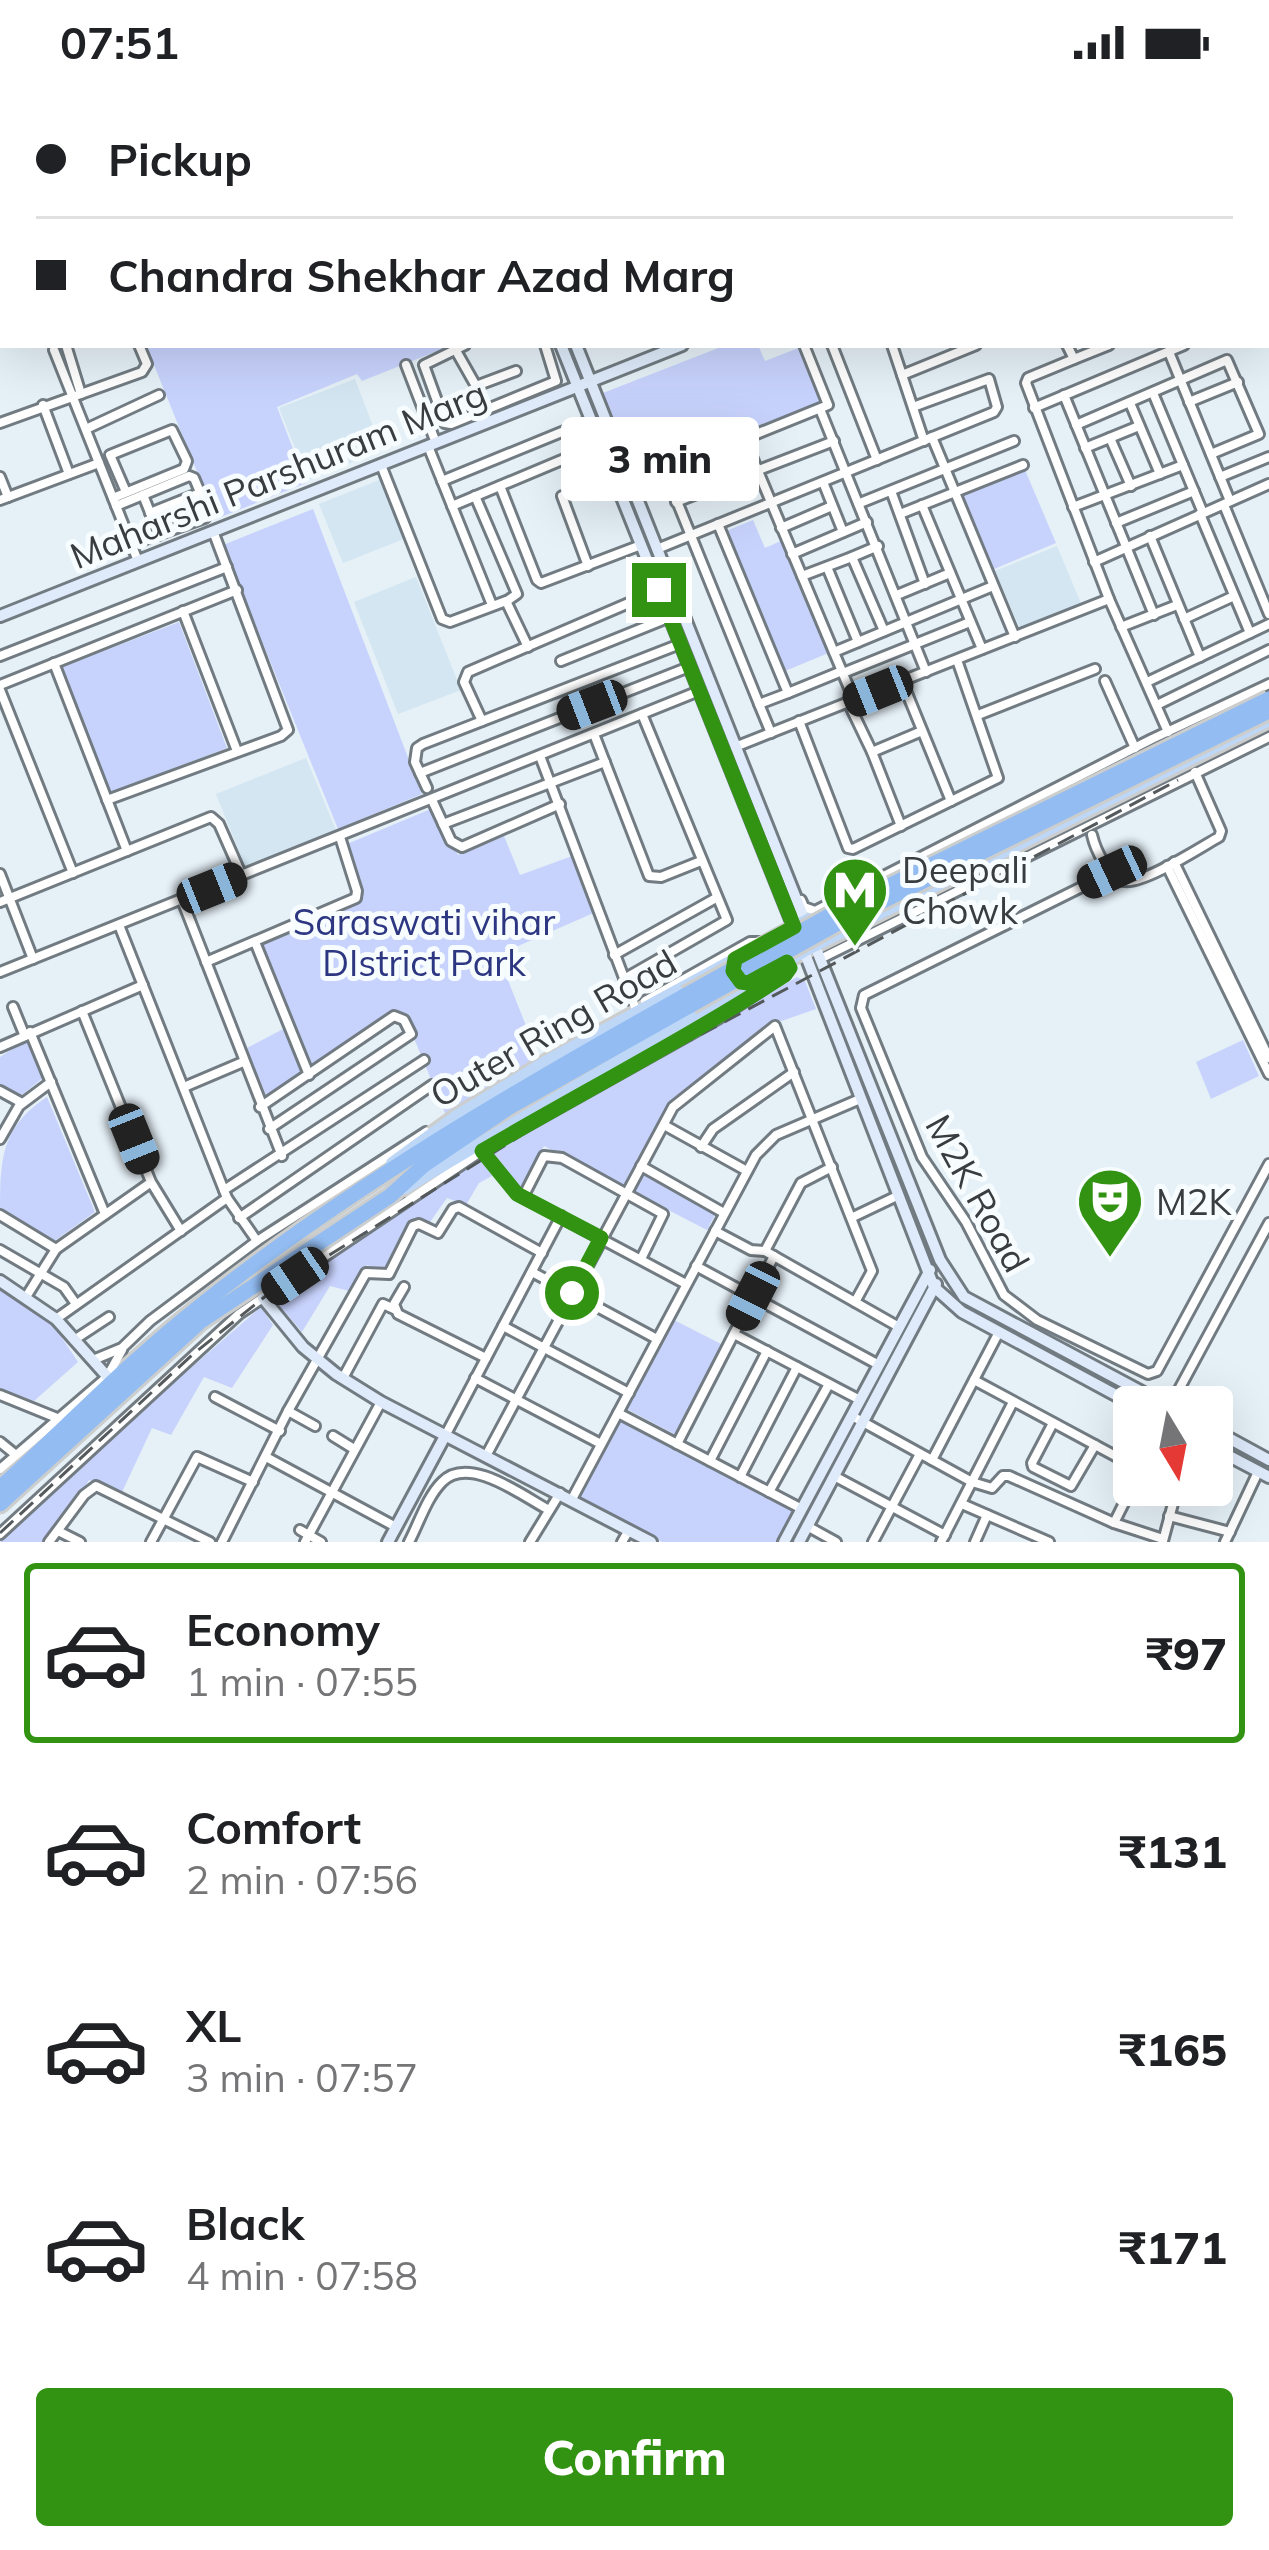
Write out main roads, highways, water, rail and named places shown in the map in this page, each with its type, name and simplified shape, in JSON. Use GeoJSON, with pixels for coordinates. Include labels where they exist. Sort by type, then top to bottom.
{"type":"FeatureCollection","features":[{"type":"Feature","properties":{"kind":"highway"},"geometry":{"type":"LineString","coordinates":[[390,1196],[422,1159],[536,1079],[836,912],[1269,692]]}},
{"type":"Feature","properties":{"kind":"highway"},"geometry":{"type":"LineString","coordinates":[[364,1188],[840,922],[1269,716]]}},
{"type":"Feature","properties":{"kind":"highway","name":"Outer Ring Road"},"geometry":{"type":"LineString","coordinates":[[0,1488],[111,1380],[194,1311],[364,1188]]}},
{"type":"Feature","properties":{"kind":"highway","name":"Outer Ring Road"},"geometry":{"type":"LineString","coordinates":[[0,1504],[201,1321],[390,1196]]}},
{"type":"Feature","properties":{"kind":"main road","name":"Outer Ring Road"},"geometry":{"type":"LineString","coordinates":[[364,1188],[454,1117],[548,1061],[799,924],[1269,692]]}},
{"type":"Feature","properties":{"kind":"main road","name":"Outer Ring Road"},"geometry":{"type":"LineString","coordinates":[[390,1196],[748,983],[1269,716]]}},
{"type":"Feature","properties":{"kind":"main road"},"geometry":{"type":"LineString","coordinates":[[925,860],[937,885]]}},
{"type":"Feature","properties":{"kind":"main road"},"geometry":{"type":"LineString","coordinates":[[735,959],[736,977],[748,983]]}},
{"type":"Feature","properties":{"kind":"railway"},"geometry":{"type":"LineString","coordinates":[[0,1533],[192,1355],[272,1291],[576,1101],[1178,780]]}},
{"type":"Feature","properties":{"kind":"place","name":"Deepali Chowk"},"geometry":{"type":"Point","coordinates":[855,949]}},
{"type":"Feature","properties":{"kind":"place","name":"M2K"},"geometry":{"type":"Point","coordinates":[1110,1260]}},
{"type":"Feature","properties":{"kind":"park label","name":"Saraswati vihar DIstrict Park"},"geometry":{"type":"Point","coordinates":[424,942]}}]}
